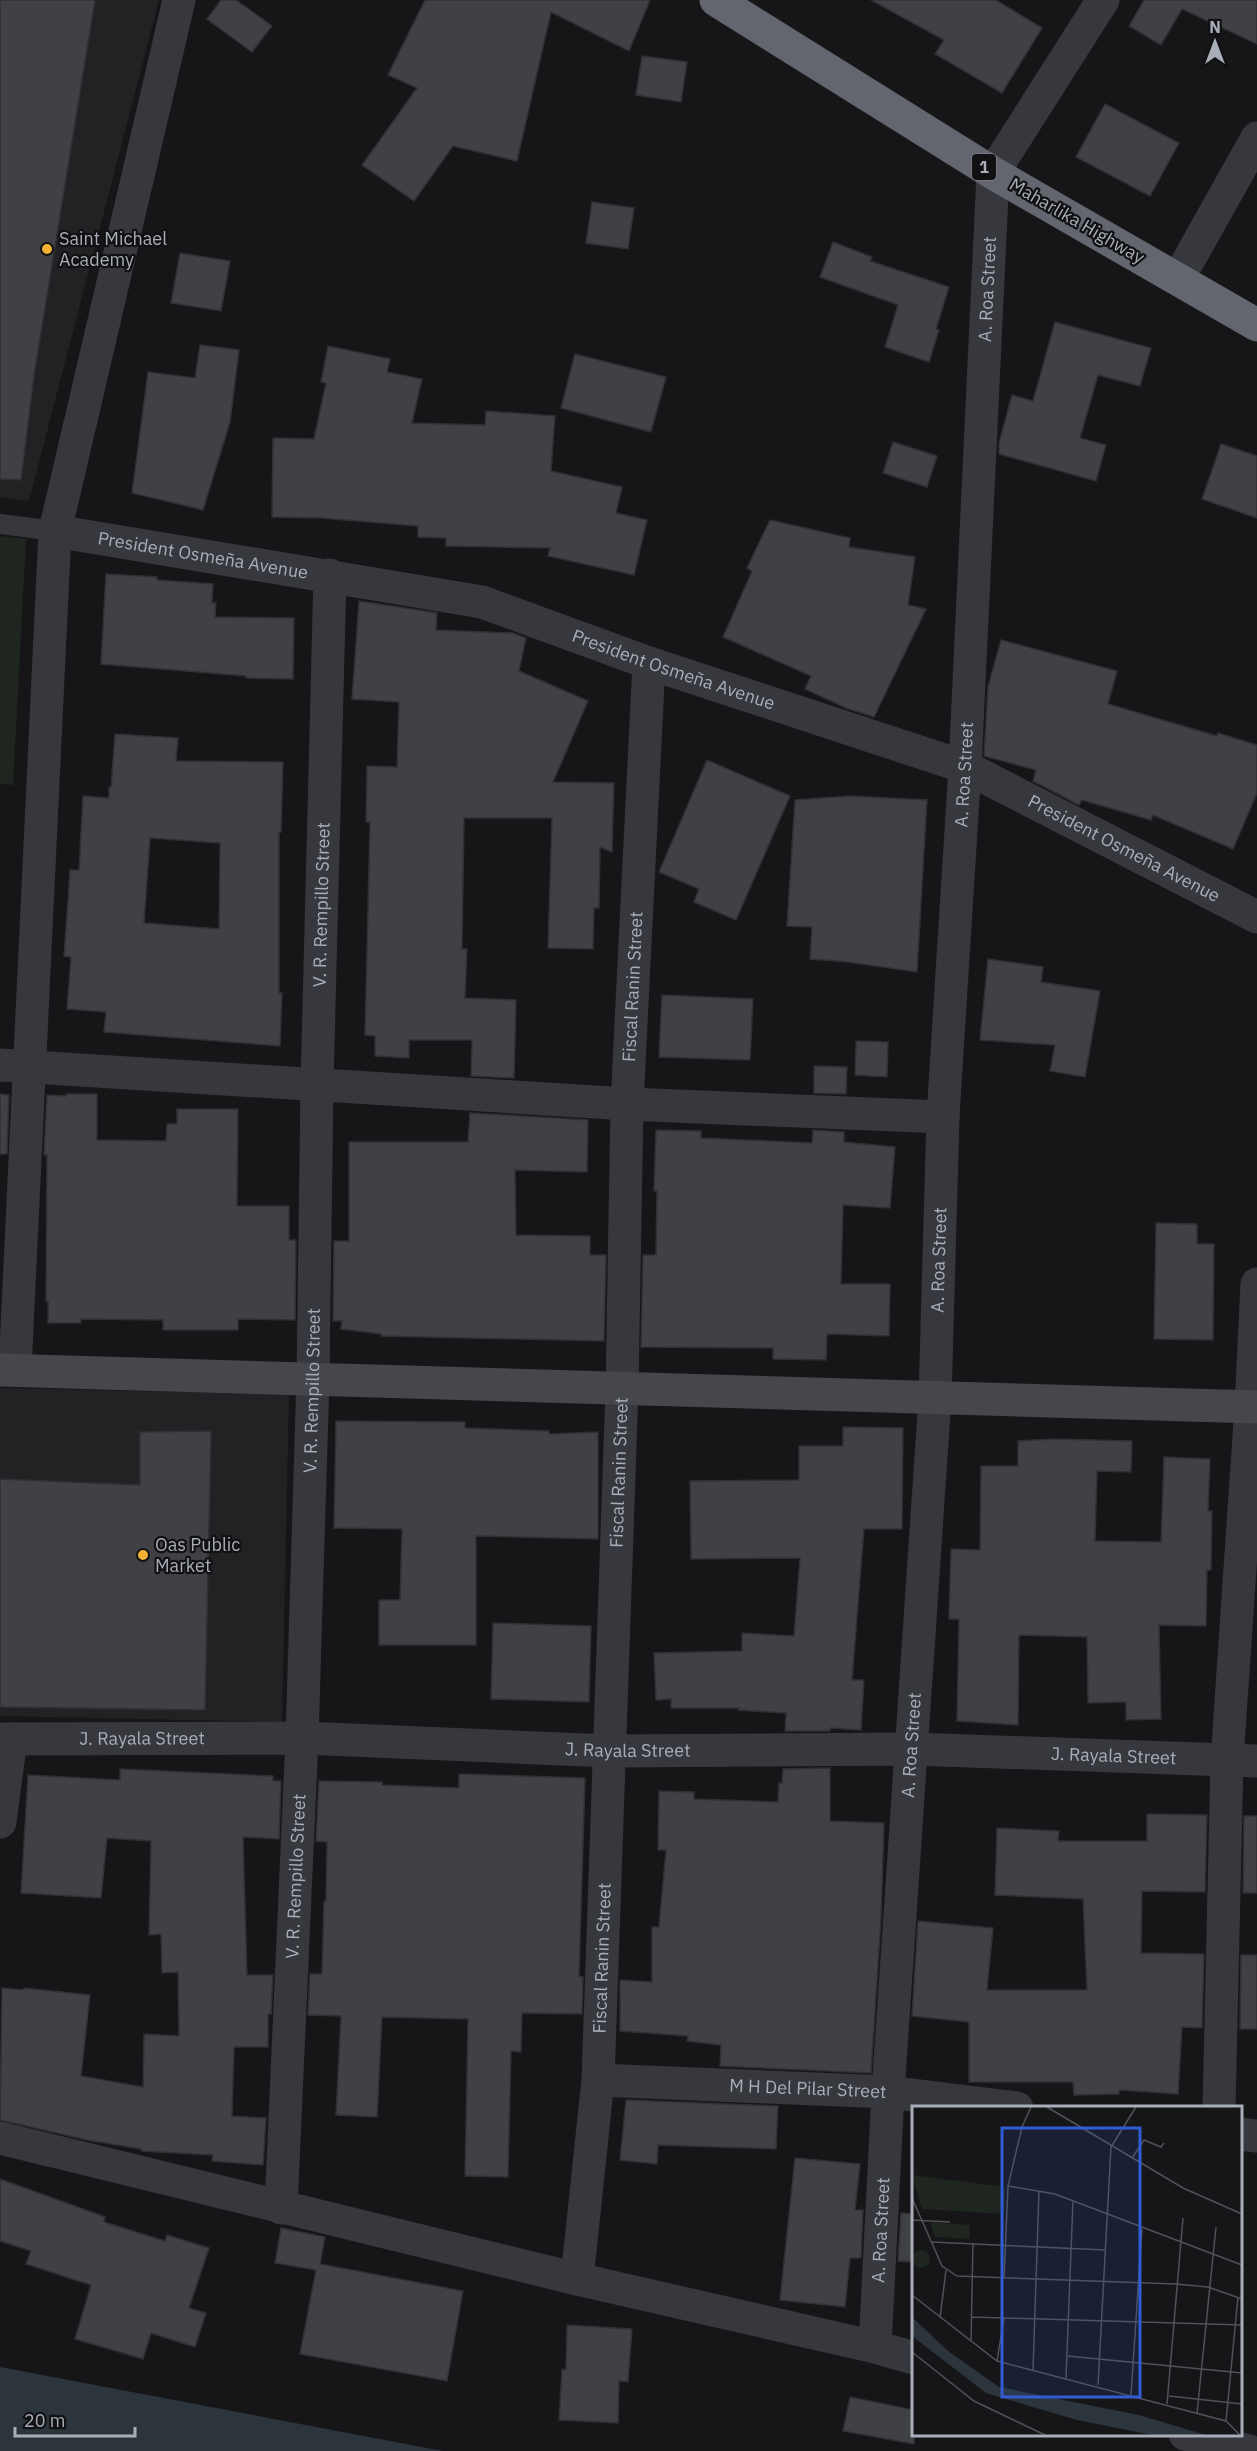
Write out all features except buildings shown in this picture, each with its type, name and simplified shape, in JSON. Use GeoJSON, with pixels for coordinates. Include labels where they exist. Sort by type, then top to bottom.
{"type":"FeatureCollection","features":[{"type":"Feature","properties":{"kind":"highway","name":"Maharlika Highway"},"geometry":{"type":"LineString","coordinates":[[716,0],[993,173],[1257,325]]}},
{"type":"Feature","properties":{"kind":"main road"},"geometry":{"type":"LineString","coordinates":[[7,1370],[1254,1407]]}},
{"type":"Feature","properties":{"kind":"street"},"geometry":{"type":"LineString","coordinates":[[7,1370],[14,1065],[55,531],[179,0]]}},
{"type":"Feature","properties":{"kind":"street"},"geometry":{"type":"LineString","coordinates":[[993,173],[1103,0]]}},
{"type":"Feature","properties":{"kind":"street"},"geometry":{"type":"LineString","coordinates":[[1178,279],[1257,138]]}},
{"type":"Feature","properties":{"kind":"street","name":"A. Roa Street"},"geometry":{"type":"LineString","coordinates":[[875,2347],[888,2092],[935,1398],[943,1117],[965,767],[993,173]]}},
{"type":"Feature","properties":{"kind":"street","name":"President Osmeña Avenue"},"geometry":{"type":"LineString","coordinates":[[55,531],[482,602],[648,663],[965,767],[1257,917]]}},
{"type":"Feature","properties":{"kind":"street","name":"V. R. Rempillo Street"},"geometry":{"type":"LineString","coordinates":[[281,2208],[302,1738],[313,1378],[317,1085],[330,575]]}},
{"type":"Feature","properties":{"kind":"street","name":"Fiscal Ranin Street"},"geometry":{"type":"LineString","coordinates":[[577,2279],[598,2080],[622,1389],[627,1104],[648,663]]}},
{"type":"Feature","properties":{"kind":"street"},"geometry":{"type":"LineString","coordinates":[[14,1065],[627,1104],[943,1117]]}},
{"type":"Feature","properties":{"kind":"street"},"geometry":{"type":"LineString","coordinates":[[1219,2106],[1242,1760],[1257,1284]]}},
{"type":"Feature","properties":{"kind":"street","name":"J. Rayala Street"},"geometry":{"type":"LineString","coordinates":[[6,1739],[302,1738],[610,1751],[913,1749],[1242,1760]]}},
{"type":"Feature","properties":{"kind":"street"},"geometry":{"type":"LineString","coordinates":[[0,1822],[6,1739]]}},
{"type":"Feature","properties":{"kind":"street","name":"M H Del Pilar Street"},"geometry":{"type":"LineString","coordinates":[[598,2080],[888,2092],[1001,2106]]}},
{"type":"Feature","properties":{"kind":"street"},"geometry":{"type":"LineString","coordinates":[[1242,2134],[1257,2136]]}},
{"type":"Feature","properties":{"kind":"street"},"geometry":{"type":"LineString","coordinates":[[0,2138],[281,2208],[912,2357]]}},
{"type":"Feature","properties":{"kind":"street"},"geometry":{"type":"LineString","coordinates":[[1193,2436],[1249,2451]]}},
{"type":"Feature","properties":{"kind":"lane"},"geometry":{"type":"LineString","coordinates":[[0,524],[55,531]]}},
{"type":"Feature","properties":{"kind":"shaded area","name":"Saint Michael Academy"},"geometry":{"type":"Polygon","coordinates":[[[0,0],[159,0],[29,501],[0,497],[0,0]]]}},
{"type":"Feature","properties":{"kind":"shaded area"},"geometry":{"type":"Polygon","coordinates":[[[0,536],[26,539],[13,785],[0,784],[0,536]]]}},
{"type":"Feature","properties":{"kind":"shaded area","name":"Oas Public Market"},"geometry":{"type":"Polygon","coordinates":[[[0,1388],[289,1394],[282,1722],[0,1716],[0,1388]]]}},
{"type":"Feature","properties":{"kind":"shaded area"},"geometry":{"type":"Polygon","coordinates":[[[0,2367],[443,2451],[0,2451],[0,2367]]]}},
{"type":"Feature","properties":{"kind":"place","name":"Saint Michael Academy"},"geometry":{"type":"Point","coordinates":[47,249]}},
{"type":"Feature","properties":{"kind":"place","name":"Oas Public Market"},"geometry":{"type":"Point","coordinates":[143,1555]}}]}
